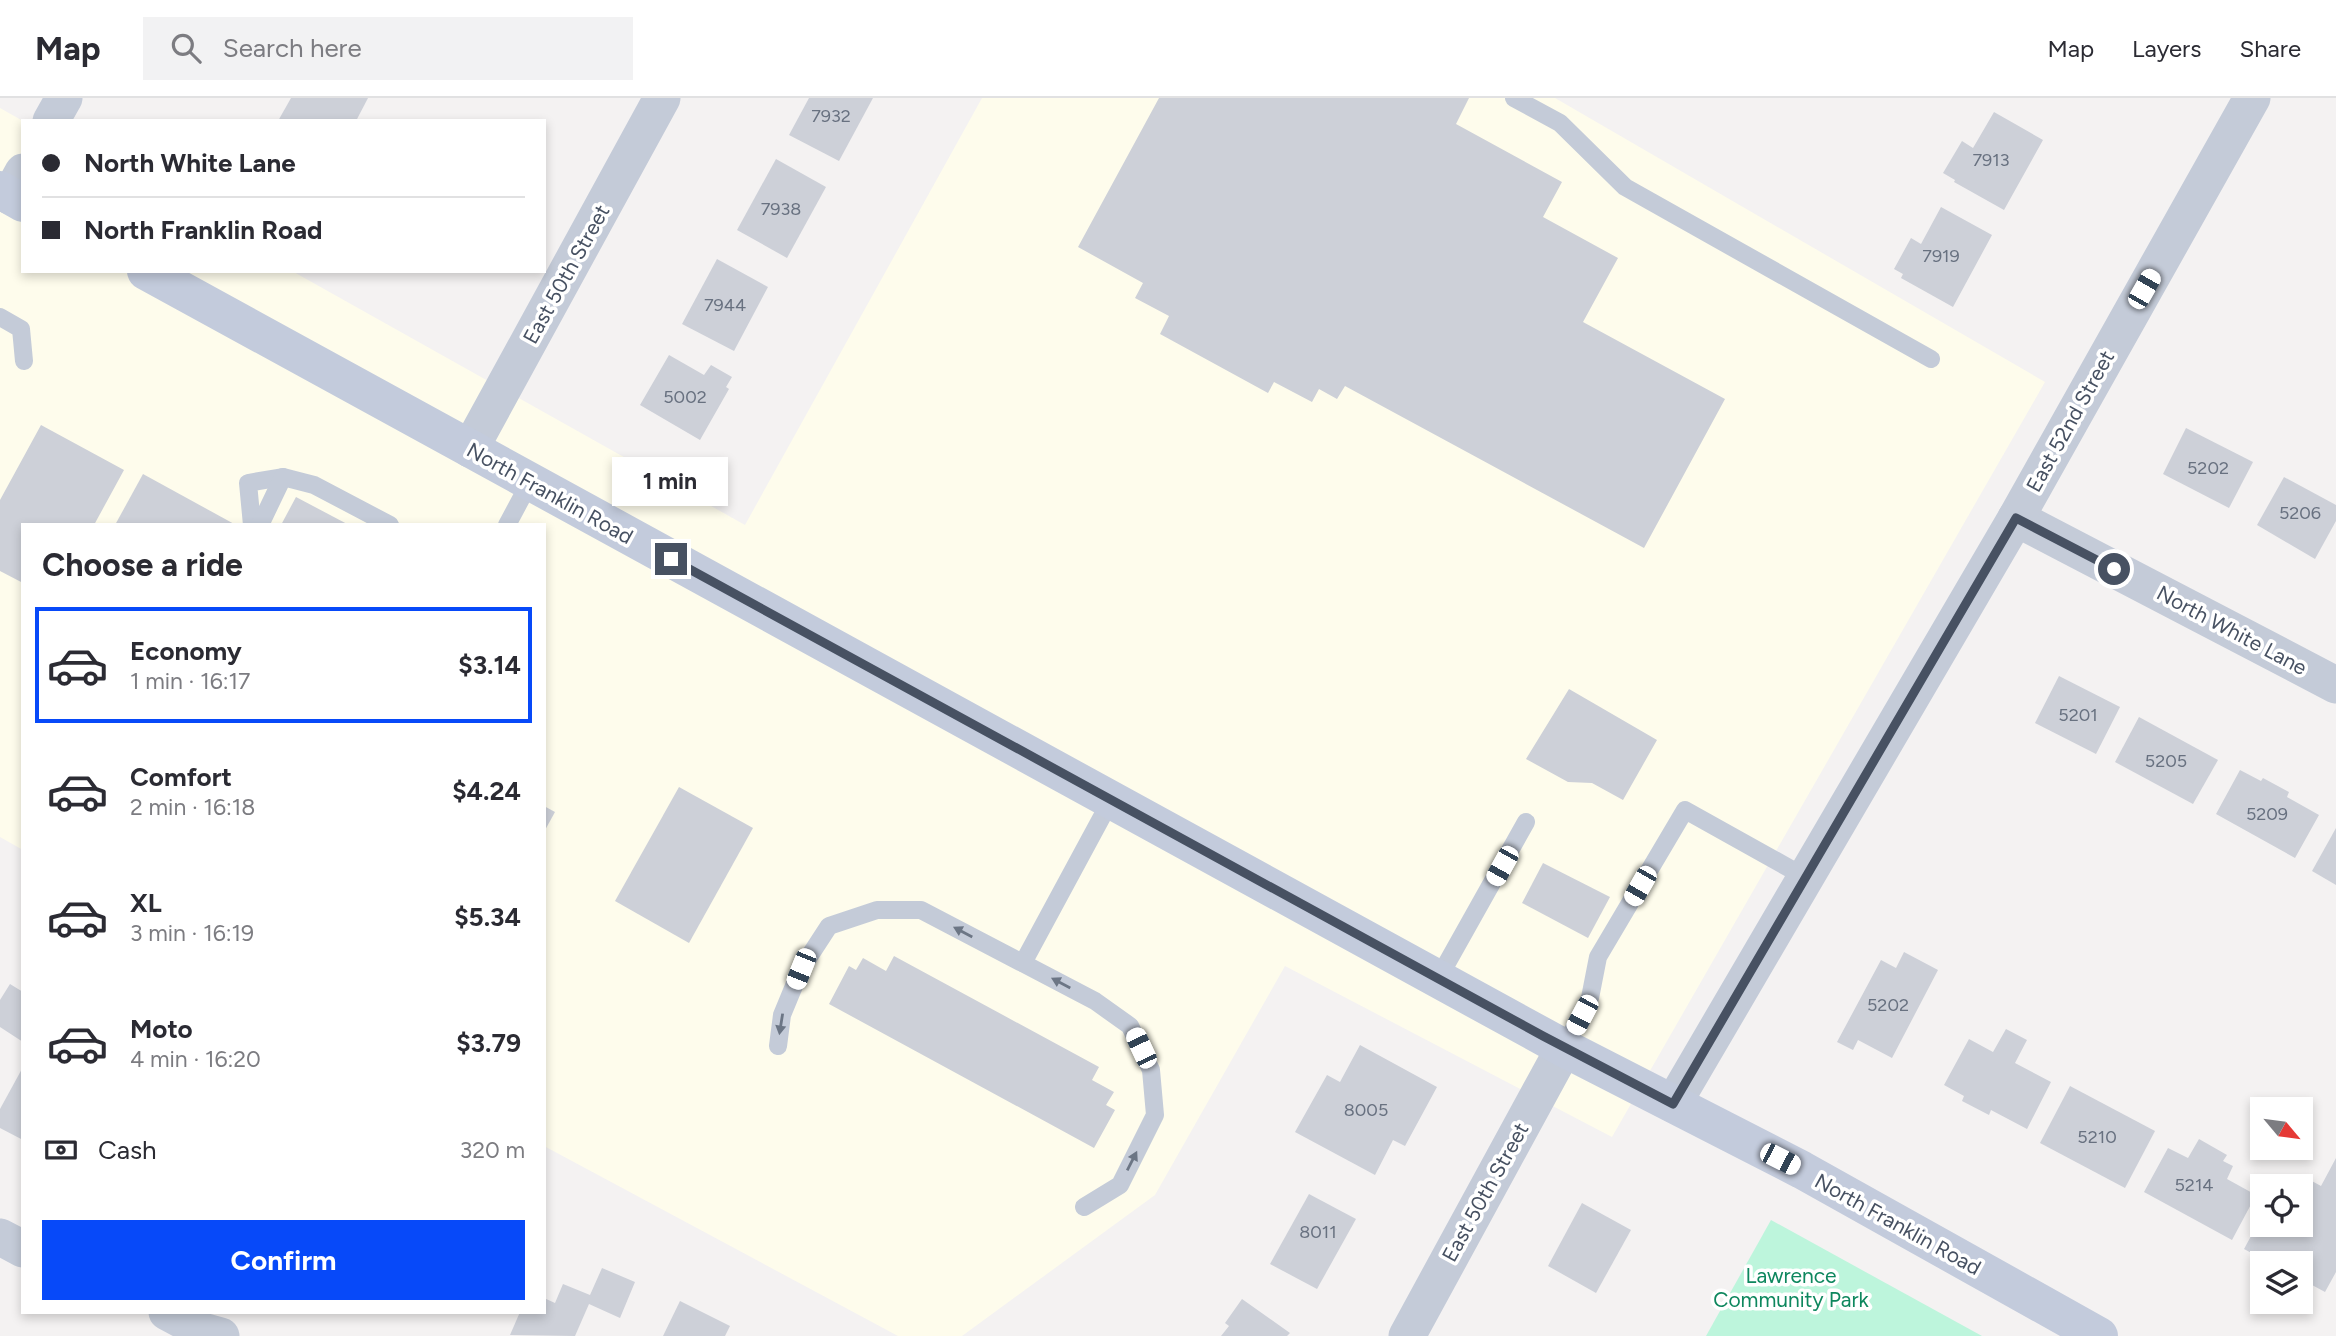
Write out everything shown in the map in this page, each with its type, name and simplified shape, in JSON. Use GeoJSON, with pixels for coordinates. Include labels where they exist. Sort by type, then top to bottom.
{"type":"FeatureCollection","features":[{"type":"Feature","properties":{"kind":"main road","name":"North Franklin Road"},"geometry":{"type":"LineString","coordinates":[[150,273],[1564,1048],[1814,1177],[2099,1336]]}},
{"type":"Feature","properties":{"kind":"street"},"geometry":{"type":"LineString","coordinates":[[52,119],[64,98]]}},
{"type":"Feature","properties":{"kind":"street","name":"East 50th Street"},"geometry":{"type":"LineString","coordinates":[[470,449],[662,98]]}},
{"type":"Feature","properties":{"kind":"street","name":"East 52nd Street"},"geometry":{"type":"LineString","coordinates":[[1673,1104],[2016,518],[2252,98]]}},
{"type":"Feature","properties":{"kind":"street","name":"North White Lane"},"geometry":{"type":"LineString","coordinates":[[2016,518],[2336,685]]}},
{"type":"Feature","properties":{"kind":"street","name":"East 50th Street"},"geometry":{"type":"LineString","coordinates":[[1407,1336],[1564,1048]]}},
{"type":"Feature","properties":{"kind":"street"},"geometry":{"type":"LineString","coordinates":[[0,1237],[21,1248]]}},
{"type":"Feature","properties":{"kind":"street"},"geometry":{"type":"LineString","coordinates":[[171,1314],[208,1334]]}},
{"type":"Feature","properties":{"kind":"lane"},"geometry":{"type":"LineString","coordinates":[[1514,98],[1560,123],[1625,187],[1931,359]]}},
{"type":"Feature","properties":{"kind":"lane"},"geometry":{"type":"LineString","coordinates":[[0,317],[22,329],[24,360]]}},
{"type":"Feature","properties":{"kind":"lane"},"geometry":{"type":"LineString","coordinates":[[261,523],[283,477]]}},
{"type":"Feature","properties":{"kind":"lane"},"geometry":{"type":"LineString","coordinates":[[252,523],[248,483],[283,477],[314,485],[386,523]]}},
{"type":"Feature","properties":{"kind":"lane"},"geometry":{"type":"LineString","coordinates":[[508,523],[530,482]]}},
{"type":"Feature","properties":{"kind":"lane"},"geometry":{"type":"LineString","coordinates":[[1023,963],[1111,800]]}},
{"type":"Feature","properties":{"kind":"lane"},"geometry":{"type":"LineString","coordinates":[[1564,1048],[1591,998],[1598,957],[1685,810],[1805,877]]}},
{"type":"Feature","properties":{"kind":"lane"},"geometry":{"type":"LineString","coordinates":[[1438,979],[1526,822]]}},
{"type":"Feature","properties":{"kind":"lane"},"geometry":{"type":"LineString","coordinates":[[778,1046],[782,1015],[801,969],[829,926],[877,910],[920,910],[1023,963],[1095,1001],[1130,1026],[1151,1070],[1155,1115],[1119,1185],[1084,1207]]}},
{"type":"Feature","properties":{"kind":"shaded area"},"geometry":{"type":"Polygon","coordinates":[[[982,98],[1555,98],[2045,382],[1612,1137],[1285,966],[1155,1195],[962,1336],[898,1336],[546,1147],[546,523],[21,523],[21,849],[0,837],[0,108],[21,120],[21,273],[296,273],[745,525],[982,98]]]}},
{"type":"Feature","properties":{"kind":"green space","name":"Lawrence Community Park"},"geometry":{"type":"Polygon","coordinates":[[[1771,1220],[1982,1336],[1706,1336],[1771,1220]]]}},
{"type":"Feature","properties":{"kind":"building"},"geometry":{"type":"Polygon","coordinates":[[[291,98],[368,98],[357,119],[279,119],[291,98]]]}},
{"type":"Feature","properties":{"kind":"building"},"geometry":{"type":"Polygon","coordinates":[[[809,98],[873,98],[839,161],[789,135],[809,98]]]}},
{"type":"Feature","properties":{"kind":"building"},"geometry":{"type":"Polygon","coordinates":[[[1159,98],[1469,98],[1456,124],[1562,182],[1543,217],[1618,258],[1583,322],[1725,399],[1644,548],[1345,386],[1337,399],[1319,389],[1312,402],[1274,382],[1268,393],[1160,334],[1169,316],[1135,298],[1143,283],[1078,247],[1159,98]]]}},
{"type":"Feature","properties":{"kind":"building"},"geometry":{"type":"Polygon","coordinates":[[[1994,112],[2043,140],[2004,210],[1943,173],[1962,141],[1973,148],[1994,112]]]}},
{"type":"Feature","properties":{"kind":"building"},"geometry":{"type":"Polygon","coordinates":[[[776,159],[826,187],[787,258],[737,230],[776,159]]]}},
{"type":"Feature","properties":{"kind":"building"},"geometry":{"type":"Polygon","coordinates":[[[1941,207],[1992,235],[1953,307],[1901,278],[1903,274],[1894,269],[1911,238],[1921,244],[1941,207]]]}},
{"type":"Feature","properties":{"kind":"building"},"geometry":{"type":"Polygon","coordinates":[[[717,259],[768,287],[734,351],[682,324],[717,259]]]}},
{"type":"Feature","properties":{"kind":"building"},"geometry":{"type":"Polygon","coordinates":[[[669,355],[704,375],[711,365],[732,377],[726,387],[729,389],[700,440],[640,405],[669,355]]]}},
{"type":"Feature","properties":{"kind":"building"},"geometry":{"type":"Polygon","coordinates":[[[41,425],[124,470],[95,523],[21,523],[21,582],[0,571],[0,500],[41,425]]]}},
{"type":"Feature","properties":{"kind":"building"},"geometry":{"type":"Polygon","coordinates":[[[2186,428],[2253,462],[2229,508],[2163,474],[2186,428]]]}},
{"type":"Feature","properties":{"kind":"building"},"geometry":{"type":"Polygon","coordinates":[[[143,474],[232,523],[116,523],[143,474]]]}},
{"type":"Feature","properties":{"kind":"building"},"geometry":{"type":"Polygon","coordinates":[[[2284,477],[2336,505],[2336,521],[2315,559],[2257,525],[2284,477]]]}},
{"type":"Feature","properties":{"kind":"building"},"geometry":{"type":"Polygon","coordinates":[[[296,497],[345,523],[282,523],[296,497]]]}},
{"type":"Feature","properties":{"kind":"building"},"geometry":{"type":"Polygon","coordinates":[[[2059,676],[2120,707],[2096,754],[2035,723],[2059,676]]]}},
{"type":"Feature","properties":{"kind":"building"},"geometry":{"type":"Polygon","coordinates":[[[1569,689],[1657,740],[1623,800],[1592,783],[1568,782],[1526,759],[1569,689]]]}},
{"type":"Feature","properties":{"kind":"building"},"geometry":{"type":"Polygon","coordinates":[[[2139,717],[2218,760],[2193,804],[2115,762],[2139,717]]]}},
{"type":"Feature","properties":{"kind":"building"},"geometry":{"type":"Polygon","coordinates":[[[2240,770],[2261,781],[2263,778],[2289,792],[2287,797],[2319,815],[2295,858],[2216,814],[2240,770]]]}},
{"type":"Feature","properties":{"kind":"building"},"geometry":{"type":"Polygon","coordinates":[[[679,787],[753,828],[689,943],[615,901],[679,787]]]}},
{"type":"Feature","properties":{"kind":"building"},"geometry":{"type":"Polygon","coordinates":[[[546,807],[555,812],[546,828],[546,807]]]}},
{"type":"Feature","properties":{"kind":"building"},"geometry":{"type":"Polygon","coordinates":[[[2336,828],[2336,885],[2312,871],[2336,828]]]}},
{"type":"Feature","properties":{"kind":"building"},"geometry":{"type":"Polygon","coordinates":[[[1543,863],[1610,897],[1588,938],[1522,903],[1543,863]]]}},
{"type":"Feature","properties":{"kind":"building"},"geometry":{"type":"Polygon","coordinates":[[[1904,952],[1938,970],[1892,1058],[1858,1040],[1853,1050],[1837,1042],[1881,960],[1896,968],[1904,952]]]}},
{"type":"Feature","properties":{"kind":"building"},"geometry":{"type":"Polygon","coordinates":[[[894,956],[1099,1067],[1092,1080],[1114,1092],[1106,1105],[1115,1110],[1094,1148],[829,1004],[849,966],[856,970],[863,958],[886,971],[894,956]]]}},
{"type":"Feature","properties":{"kind":"building"},"geometry":{"type":"Polygon","coordinates":[[[10,984],[21,991],[21,1041],[0,1027],[0,1000],[10,984]]]}},
{"type":"Feature","properties":{"kind":"building"},"geometry":{"type":"Polygon","coordinates":[[[2006,1029],[2027,1040],[2015,1063],[2051,1082],[2027,1129],[1991,1110],[1989,1115],[1962,1101],[1964,1096],[1944,1085],[1969,1039],[1993,1052],[2006,1029]]]}},
{"type":"Feature","properties":{"kind":"building"},"geometry":{"type":"Polygon","coordinates":[[[1360,1045],[1437,1087],[1405,1146],[1393,1140],[1375,1175],[1295,1132],[1327,1075],[1340,1082],[1360,1045]]]}},
{"type":"Feature","properties":{"kind":"building"},"geometry":{"type":"Polygon","coordinates":[[[21,1071],[21,1139],[0,1128],[0,1109],[21,1071]]]}},
{"type":"Feature","properties":{"kind":"building"},"geometry":{"type":"Polygon","coordinates":[[[2070,1086],[2155,1131],[2125,1188],[2040,1143],[2070,1086]]]}},
{"type":"Feature","properties":{"kind":"building"},"geometry":{"type":"Polygon","coordinates":[[[2199,1139],[2227,1155],[2223,1161],[2233,1166],[2227,1179],[2250,1192],[2250,1206],[2232,1240],[2144,1192],[2168,1148],[2188,1158],[2199,1139]]]}},
{"type":"Feature","properties":{"kind":"building"},"geometry":{"type":"Polygon","coordinates":[[[2336,1158],[2336,1272],[2325,1292],[2313,1286],[2313,1251],[2250,1252],[2244,1249],[2251,1237],[2313,1237],[2313,1182],[2321,1186],[2336,1158]]]}},
{"type":"Feature","properties":{"kind":"building"},"geometry":{"type":"Polygon","coordinates":[[[1309,1194],[1356,1219],[1317,1289],[1270,1264],[1309,1194]]]}},
{"type":"Feature","properties":{"kind":"building"},"geometry":{"type":"Polygon","coordinates":[[[1582,1203],[1631,1230],[1596,1293],[1548,1266],[1582,1203]]]}},
{"type":"Feature","properties":{"kind":"building"},"geometry":{"type":"Polygon","coordinates":[[[602,1268],[635,1282],[620,1318],[589,1304],[575,1336],[510,1335],[519,1314],[546,1314],[546,1299],[555,1303],[563,1284],[590,1295],[602,1268]]]}},
{"type":"Feature","properties":{"kind":"building"},"geometry":{"type":"Polygon","coordinates":[[[1242,1299],[1290,1333],[1287,1336],[1221,1336],[1229,1326],[1225,1323],[1242,1299]]]}},
{"type":"Feature","properties":{"kind":"building"},"geometry":{"type":"Polygon","coordinates":[[[680,1301],[730,1326],[725,1336],[663,1336],[680,1301]]]}},
{"type":"Feature","properties":{"kind":"route"},"geometry":{"type":"LineString","coordinates":[[671,559],[1543,1036],[1673,1104],[2016,518],[2114,569]]}}]}
